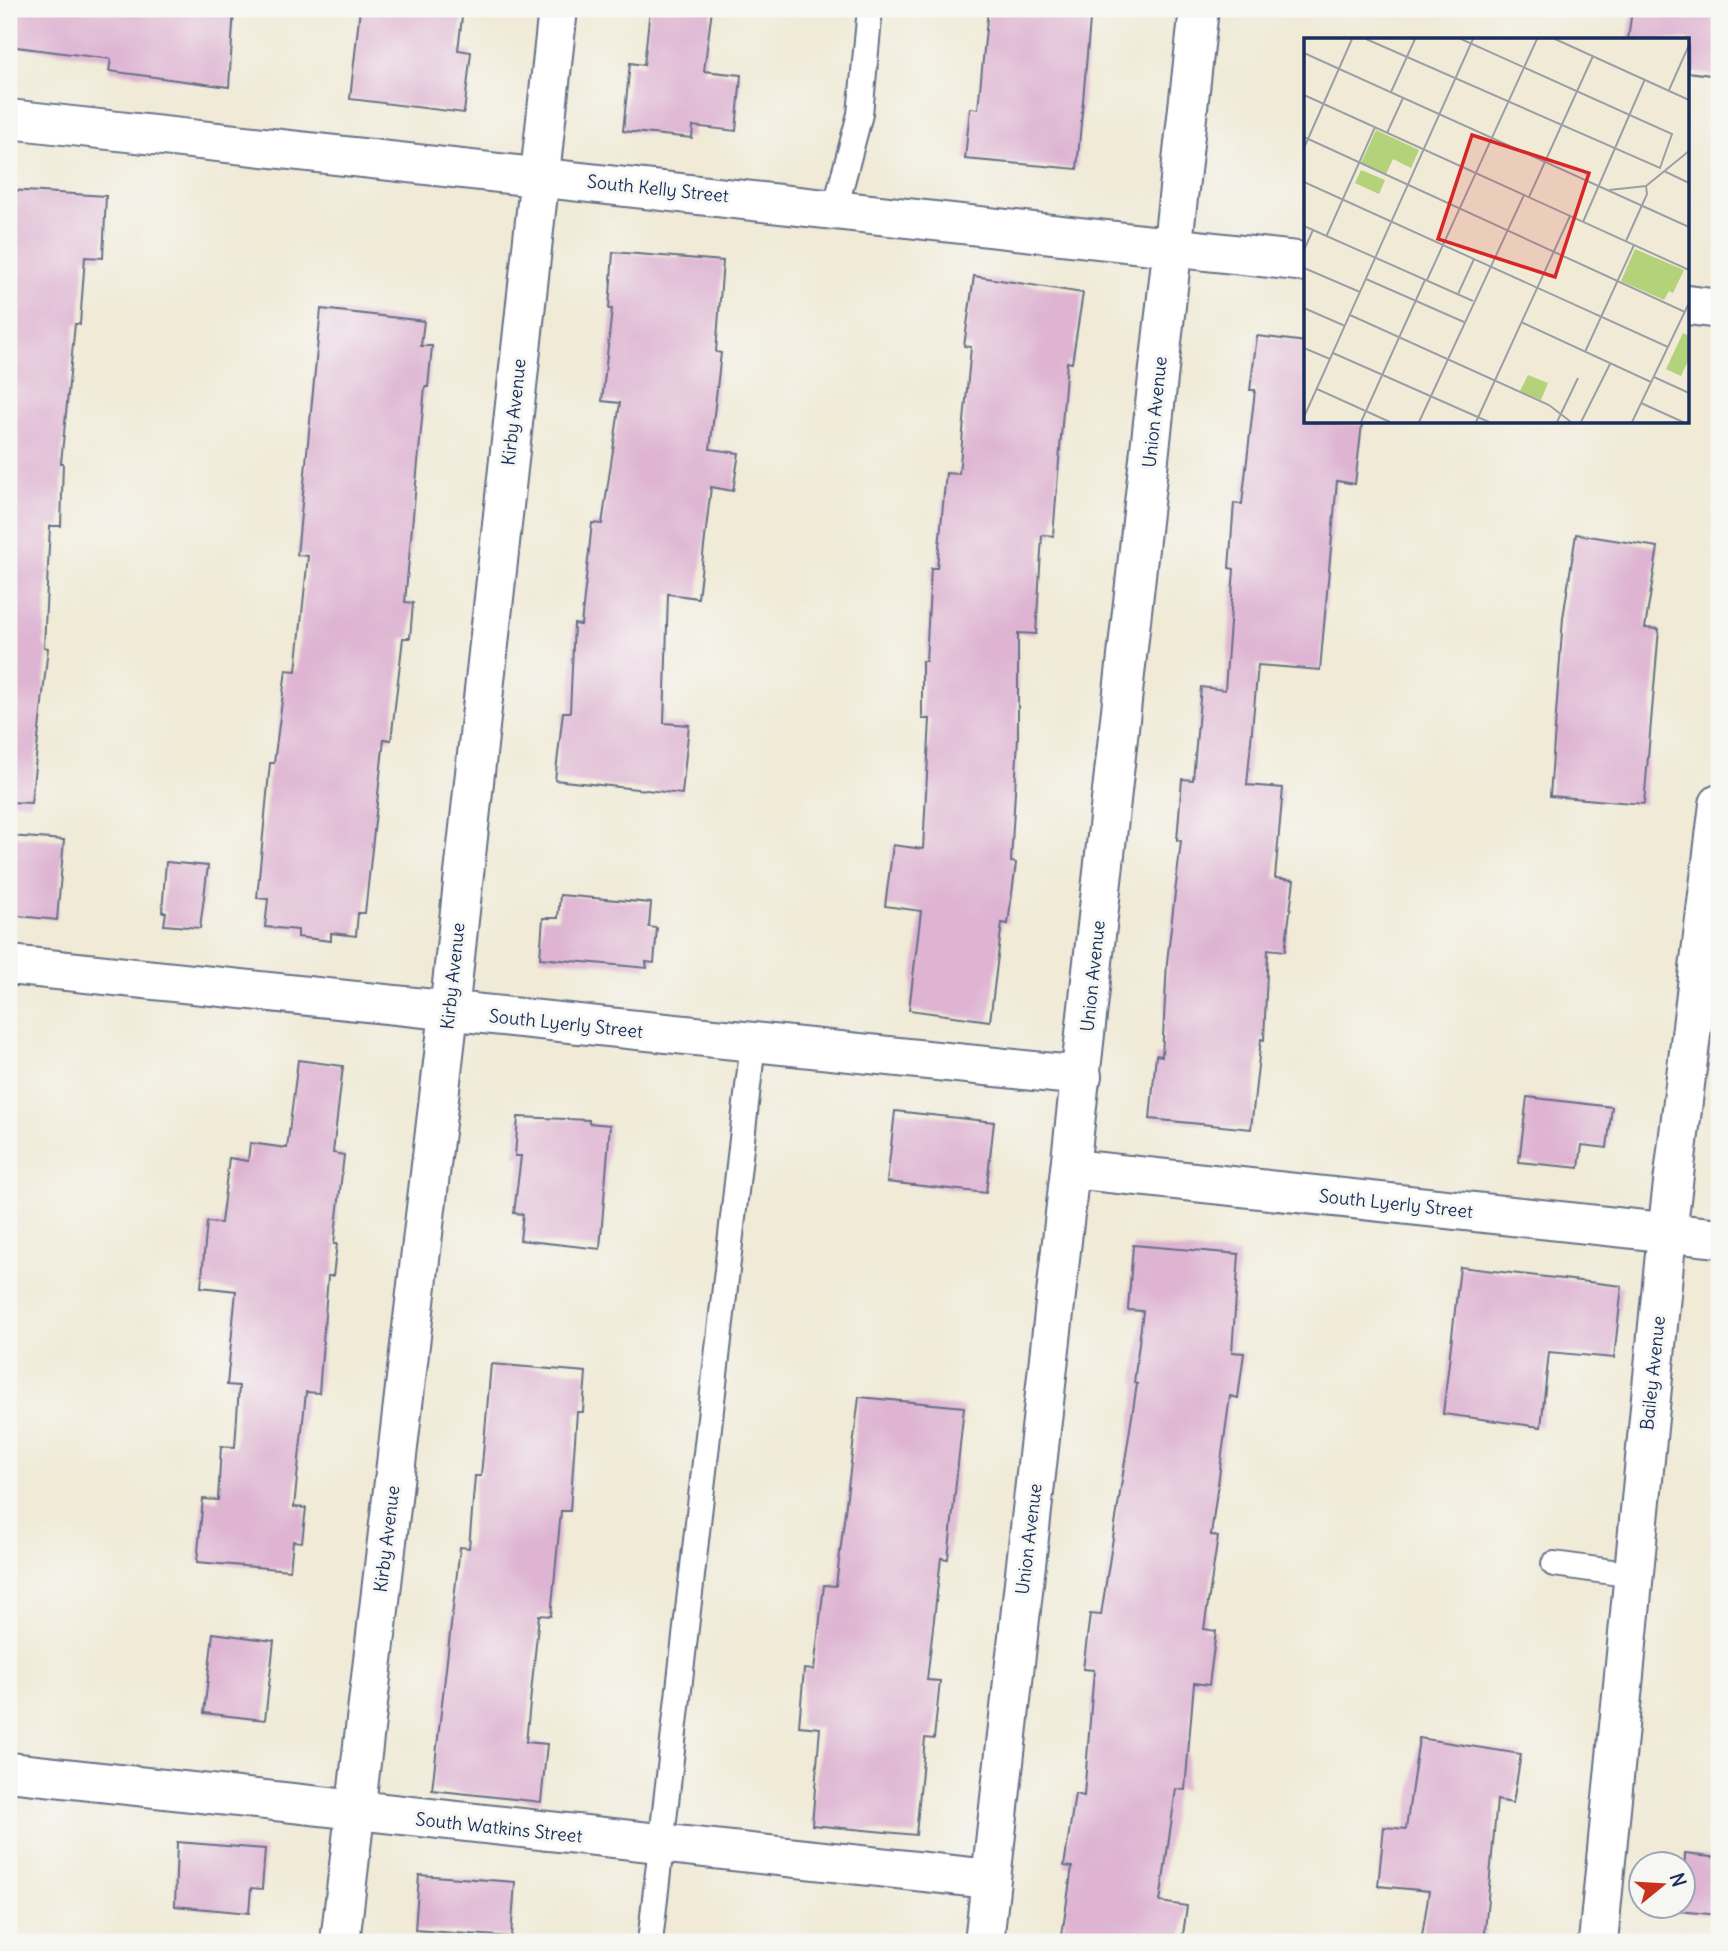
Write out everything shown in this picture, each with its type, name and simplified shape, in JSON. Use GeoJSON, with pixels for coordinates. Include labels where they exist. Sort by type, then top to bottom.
{"type":"FeatureCollection","features":[{"type":"Feature","properties":{"kind":"street","name":"Kirby Avenue"},"geometry":{"type":"LineString","coordinates":[[340,1942],[449,1012],[558,9]]}},
{"type":"Feature","properties":{"kind":"street","name":"Union Avenue"},"geometry":{"type":"LineString","coordinates":[[984,1942],[1199,9]]}},
{"type":"Feature","properties":{"kind":"street","name":"South Kelly Street"},"geometry":{"type":"LineString","coordinates":[[9,119],[540,175],[1304,262]]}},
{"type":"Feature","properties":{"kind":"street"},"geometry":{"type":"LineString","coordinates":[[1690,305],[1719,309]]}},
{"type":"Feature","properties":{"kind":"street","name":"Bailey Avenue"},"geometry":{"type":"LineString","coordinates":[[1598,1942],[1667,1233],[1719,804]]}},
{"type":"Feature","properties":{"kind":"street","name":"South Lyerly Street"},"geometry":{"type":"LineString","coordinates":[[9,965],[1082,1076]]}},
{"type":"Feature","properties":{"kind":"street","name":"South Lyerly Street"},"geometry":{"type":"LineString","coordinates":[[1072,1169],[1719,1238]]}},
{"type":"Feature","properties":{"kind":"street","name":"South Watkins Street"},"geometry":{"type":"LineString","coordinates":[[9,1772],[989,1880]]}},
{"type":"Feature","properties":{"kind":"lane"},"geometry":{"type":"LineString","coordinates":[[835,209],[860,114],[870,9]]}},
{"type":"Feature","properties":{"kind":"lane"},"geometry":{"type":"LineString","coordinates":[[650,1942],[753,1043]]}},
{"type":"Feature","properties":{"kind":"lane"},"geometry":{"type":"LineString","coordinates":[[1554,1564],[1634,1575]]}},
{"type":"Feature","properties":{"kind":"building"},"geometry":{"type":"Polygon","coordinates":[[[9,9],[234,9],[229,87],[109,71],[111,59],[9,46],[9,9]]]}},
{"type":"Feature","properties":{"kind":"building"},"geometry":{"type":"Polygon","coordinates":[[[360,9],[463,9],[458,50],[471,52],[464,113],[350,99],[360,9]]]}},
{"type":"Feature","properties":{"kind":"building"},"geometry":{"type":"Polygon","coordinates":[[[650,9],[712,9],[704,71],[741,75],[736,131],[693,126],[692,138],[623,131],[630,63],[644,65],[650,9]]]}},
{"type":"Feature","properties":{"kind":"building"},"geometry":{"type":"Polygon","coordinates":[[[988,9],[1091,9],[1077,169],[965,159],[970,108],[978,109],[988,9]]]}},
{"type":"Feature","properties":{"kind":"building"},"geometry":{"type":"Polygon","coordinates":[[[1632,9],[1719,9],[1719,76],[1690,72],[1690,38],[1628,38],[1632,9]]]}},
{"type":"Feature","properties":{"kind":"building"},"geometry":{"type":"Polygon","coordinates":[[[9,190],[106,196],[103,258],[85,257],[80,324],[75,324],[61,463],[61,526],[50,526],[44,647],[48,648],[31,803],[9,802],[9,190]]]}},
{"type":"Feature","properties":{"kind":"building"},"geometry":{"type":"Polygon","coordinates":[[[613,252],[723,261],[716,352],[721,353],[710,449],[739,453],[733,491],[711,487],[698,598],[668,594],[664,723],[689,725],[682,794],[555,780],[563,712],[570,712],[574,624],[581,625],[592,523],[602,524],[620,403],[602,401],[612,309],[609,309],[613,252]]]}},
{"type":"Feature","properties":{"kind":"building"},"geometry":{"type":"Polygon","coordinates":[[[974,276],[1083,293],[1072,363],[1067,362],[1053,536],[1042,535],[1036,634],[1018,633],[1018,738],[1011,862],[1016,863],[1008,924],[1002,923],[990,1021],[909,1010],[921,911],[885,906],[893,845],[923,849],[930,719],[922,719],[922,661],[926,661],[931,568],[937,568],[946,473],[959,474],[971,347],[964,346],[974,276]]]}},
{"type":"Feature","properties":{"kind":"building"},"geometry":{"type":"Polygon","coordinates":[[[321,309],[424,321],[421,346],[432,346],[428,387],[425,387],[405,602],[413,603],[410,638],[403,638],[391,740],[384,739],[365,913],[358,913],[356,936],[331,933],[331,941],[298,937],[298,930],[265,927],[268,899],[257,898],[270,763],[274,763],[286,670],[296,671],[308,556],[297,555],[321,309]]]}},
{"type":"Feature","properties":{"kind":"building"},"geometry":{"type":"Polygon","coordinates":[[[1257,336],[1304,342],[1304,424],[1362,424],[1355,484],[1337,481],[1320,670],[1258,665],[1247,785],[1283,788],[1275,878],[1294,880],[1285,951],[1268,949],[1264,1040],[1261,1039],[1251,1129],[1150,1119],[1156,1055],[1162,1056],[1167,962],[1181,841],[1177,840],[1182,779],[1193,780],[1201,687],[1225,690],[1234,569],[1229,568],[1234,503],[1242,504],[1255,390],[1250,390],[1257,336]]]}},
{"type":"Feature","properties":{"kind":"building"},"geometry":{"type":"Polygon","coordinates":[[[1576,534],[1658,547],[1645,628],[1659,629],[1644,804],[1550,796],[1563,618],[1576,534]]]}},
{"type":"Feature","properties":{"kind":"building"},"geometry":{"type":"Polygon","coordinates":[[[9,836],[64,840],[57,920],[9,915],[9,836]]]}},
{"type":"Feature","properties":{"kind":"building"},"geometry":{"type":"Polygon","coordinates":[[[166,862],[208,866],[200,928],[164,925],[166,912],[162,912],[166,862]]]}},
{"type":"Feature","properties":{"kind":"building"},"geometry":{"type":"Polygon","coordinates":[[[560,895],[651,903],[649,927],[657,928],[654,963],[646,962],[647,968],[540,958],[543,918],[558,918],[560,895]]]}},
{"type":"Feature","properties":{"kind":"building"},"geometry":{"type":"Polygon","coordinates":[[[298,1060],[343,1066],[333,1153],[344,1155],[333,1276],[328,1276],[319,1393],[306,1392],[294,1507],[306,1508],[302,1542],[293,1541],[290,1570],[197,1562],[203,1499],[218,1500],[221,1446],[235,1447],[239,1386],[227,1385],[236,1291],[201,1287],[207,1222],[221,1223],[229,1158],[248,1161],[250,1143],[287,1148],[298,1060]]]}},
{"type":"Feature","properties":{"kind":"building"},"geometry":{"type":"Polygon","coordinates":[[[1527,1097],[1612,1107],[1607,1148],[1582,1145],[1579,1168],[1519,1162],[1527,1097]]]}},
{"type":"Feature","properties":{"kind":"building"},"geometry":{"type":"Polygon","coordinates":[[[895,1111],[994,1122],[986,1193],[887,1182],[895,1111]]]}},
{"type":"Feature","properties":{"kind":"building"},"geometry":{"type":"Polygon","coordinates":[[[518,1117],[589,1120],[589,1123],[610,1125],[600,1249],[520,1240],[523,1214],[514,1213],[521,1156],[515,1156],[518,1117]]]}},
{"type":"Feature","properties":{"kind":"building"},"geometry":{"type":"Polygon","coordinates":[[[1133,1245],[1239,1254],[1232,1352],[1244,1353],[1238,1398],[1230,1396],[1211,1535],[1218,1537],[1204,1629],[1216,1631],[1209,1685],[1194,1683],[1185,1790],[1176,1789],[1160,1902],[1187,1906],[1182,1942],[1061,1942],[1072,1867],[1064,1866],[1075,1794],[1084,1796],[1094,1670],[1083,1669],[1090,1614],[1101,1615],[1137,1384],[1134,1383],[1143,1311],[1128,1310],[1133,1245]]]}},
{"type":"Feature","properties":{"kind":"building"},"geometry":{"type":"Polygon","coordinates":[[[1460,1267],[1622,1286],[1614,1358],[1549,1352],[1541,1427],[1443,1414],[1460,1267]]]}},
{"type":"Feature","properties":{"kind":"building"},"geometry":{"type":"Polygon","coordinates":[[[491,1364],[586,1372],[583,1412],[577,1412],[570,1511],[561,1511],[551,1616],[539,1615],[526,1742],[547,1744],[541,1802],[432,1790],[460,1547],[469,1548],[475,1476],[481,1476],[491,1364]]]}},
{"type":"Feature","properties":{"kind":"building"},"geometry":{"type":"Polygon","coordinates":[[[859,1397],[964,1407],[948,1559],[941,1558],[927,1680],[940,1681],[934,1739],[925,1738],[916,1835],[812,1825],[820,1728],[799,1726],[804,1669],[814,1670],[824,1585],[836,1586],[859,1397]]]}},
{"type":"Feature","properties":{"kind":"building"},"geometry":{"type":"Polygon","coordinates":[[[213,1633],[274,1641],[265,1720],[204,1713],[213,1633]]]}},
{"type":"Feature","properties":{"kind":"building"},"geometry":{"type":"Polygon","coordinates":[[[1419,1738],[1521,1754],[1513,1803],[1497,1800],[1484,1942],[1421,1942],[1429,1891],[1378,1886],[1384,1827],[1406,1829],[1419,1738]]]}},
{"type":"Feature","properties":{"kind":"building"},"geometry":{"type":"Polygon","coordinates":[[[177,1842],[265,1849],[262,1889],[251,1888],[249,1913],[175,1906],[177,1842]]]}},
{"type":"Feature","properties":{"kind":"building"},"geometry":{"type":"Polygon","coordinates":[[[1696,1855],[1719,1858],[1719,1915],[1696,1913],[1696,1855]]]}},
{"type":"Feature","properties":{"kind":"building"},"geometry":{"type":"Polygon","coordinates":[[[419,1875],[515,1882],[511,1937],[415,1930],[419,1875]]]}}]}
